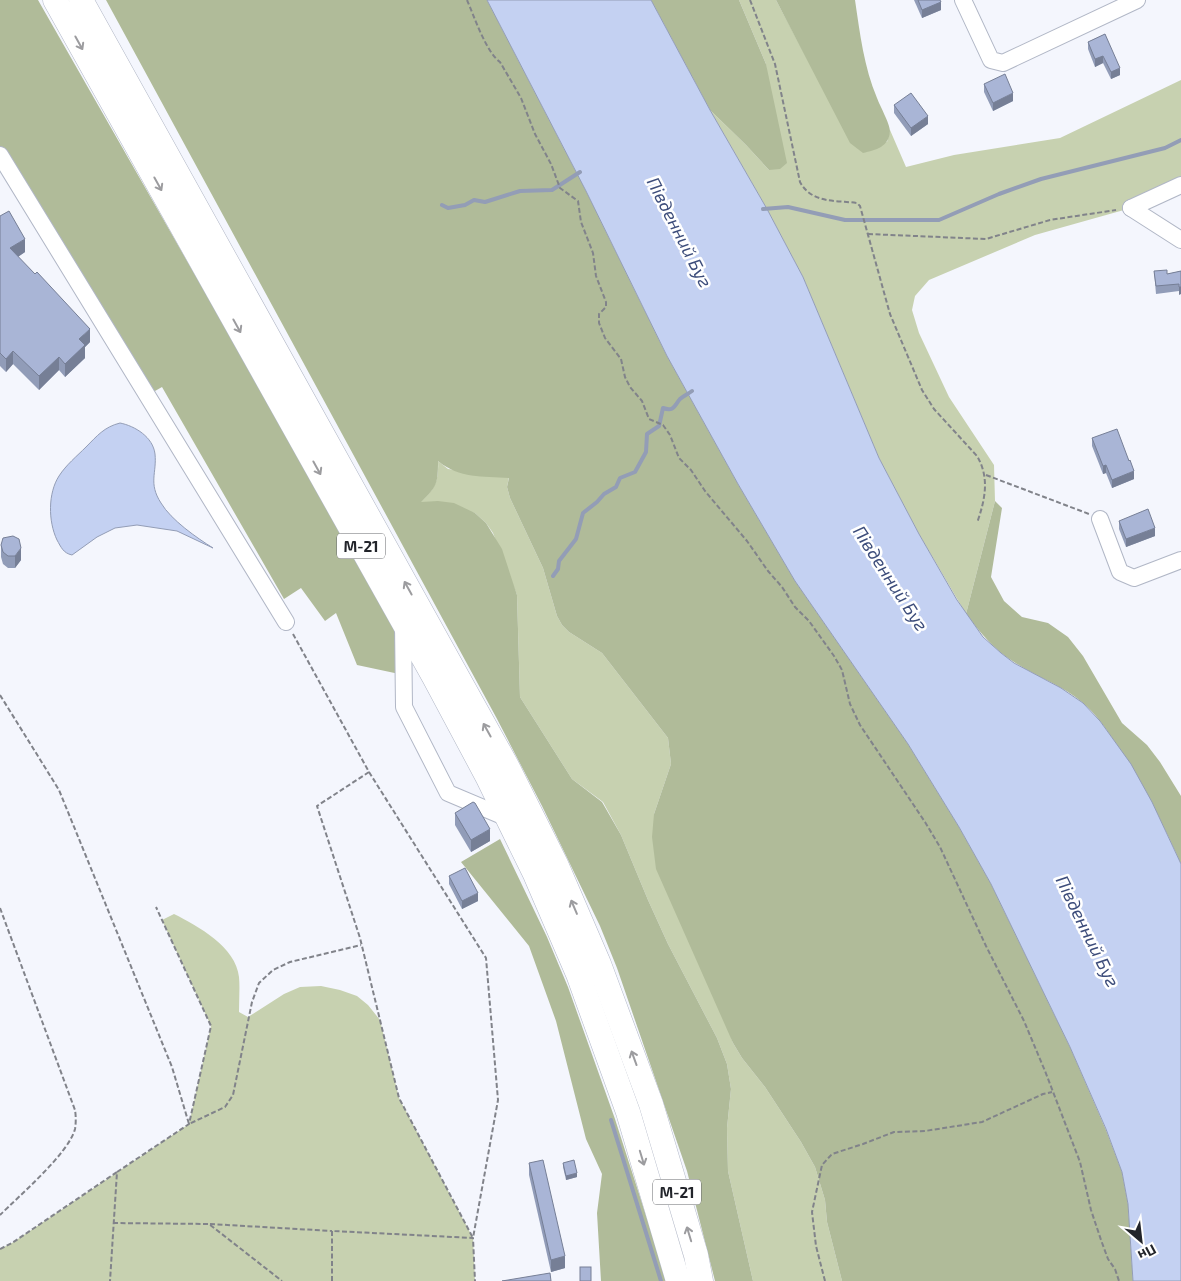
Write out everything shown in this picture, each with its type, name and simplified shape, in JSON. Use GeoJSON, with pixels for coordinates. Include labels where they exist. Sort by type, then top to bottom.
{"type":"FeatureCollection","features":[{"type":"Feature","properties":{"kind":"highway","name":"М-21"},"geometry":{"type":"LineString","coordinates":[[55,0],[403,622],[556,864],[595,955],[651,1104],[696,1255],[701,1281]]}},
{"type":"Feature","properties":{"kind":"highway","name":"М-21"},"geometry":{"type":"LineString","coordinates":[[81,0],[497,771],[507,818],[535,874],[578,974],[628,1112],[678,1281]]}},
{"type":"Feature","properties":{"kind":"street"},"geometry":{"type":"LineString","coordinates":[[963,0],[992,60],[1003,63],[1137,0]]}},
{"type":"Feature","properties":{"kind":"street"},"geometry":{"type":"LineString","coordinates":[[0,155],[286,622]]}},
{"type":"Feature","properties":{"kind":"street"},"geometry":{"type":"LineString","coordinates":[[1131,208],[1181,185]]}},
{"type":"Feature","properties":{"kind":"street"},"geometry":{"type":"LineString","coordinates":[[1131,208],[1181,240]]}},
{"type":"Feature","properties":{"kind":"street"},"geometry":{"type":"LineString","coordinates":[[1100,519],[1120,572],[1134,578],[1181,560]]}},
{"type":"Feature","properties":{"kind":"street"},"geometry":{"type":"LineString","coordinates":[[403,622],[404,707],[448,793],[507,818]]}},
{"type":"Feature","properties":{"kind":"path"},"geometry":{"type":"LineString","coordinates":[[467,0],[489,49],[495,59],[500,62],[521,98],[560,188],[578,201],[581,222],[593,253],[596,276],[606,302],[606,307],[599,314],[600,328],[607,342],[621,358],[625,377],[630,387],[642,401],[649,418],[662,425],[670,435],[679,458],[691,470],[705,491],[747,541],[795,607],[809,622],[834,656],[842,670],[850,704],[860,725],[940,847],[986,946],[1024,1021],[1080,1162],[1091,1210],[1108,1259],[1115,1269],[1119,1281]]}},
{"type":"Feature","properties":{"kind":"path"},"geometry":{"type":"LineString","coordinates":[[750,0],[775,64],[800,182],[805,192],[813,196],[822,199],[857,203],[860,206],[890,314],[922,390],[934,409],[977,456],[982,465],[986,490],[977,523]]}},
{"type":"Feature","properties":{"kind":"path"},"geometry":{"type":"LineString","coordinates":[[868,234],[986,239],[1050,220],[1131,208]]}},
{"type":"Feature","properties":{"kind":"path"},"geometry":{"type":"LineString","coordinates":[[984,474],[1100,519]]}},
{"type":"Feature","properties":{"kind":"path"},"geometry":{"type":"LineString","coordinates":[[286,622],[369,772],[486,958],[498,1100],[473,1238],[475,1281]]}},
{"type":"Feature","properties":{"kind":"path"},"geometry":{"type":"LineString","coordinates":[[0,694],[60,790],[172,1067],[189,1124]]}},
{"type":"Feature","properties":{"kind":"path"},"geometry":{"type":"LineString","coordinates":[[369,772],[318,806],[361,946],[399,1098],[473,1238]]}},
{"type":"Feature","properties":{"kind":"path"},"geometry":{"type":"LineString","coordinates":[[156,906],[211,1026],[189,1124]]}},
{"type":"Feature","properties":{"kind":"path"},"geometry":{"type":"LineString","coordinates":[[0,908],[75,1110],[76,1119],[75,1129],[66,1148],[0,1215]]}},
{"type":"Feature","properties":{"kind":"path"},"geometry":{"type":"LineString","coordinates":[[0,1249],[12,1243],[189,1124],[225,1107],[233,1095],[252,1002],[259,984],[273,970],[290,962],[361,946]]}},
{"type":"Feature","properties":{"kind":"path"},"geometry":{"type":"LineString","coordinates":[[825,1281],[816,1246],[812,1212],[822,1165],[832,1154],[894,1132],[925,1131],[982,1122],[1043,1094],[1053,1092]]}},
{"type":"Feature","properties":{"kind":"path"},"geometry":{"type":"LineString","coordinates":[[110,1281],[117,1172]]}},
{"type":"Feature","properties":{"kind":"path"},"geometry":{"type":"LineString","coordinates":[[114,1223],[209,1224],[473,1238]]}},
{"type":"Feature","properties":{"kind":"path"},"geometry":{"type":"LineString","coordinates":[[209,1224],[282,1281]]}},
{"type":"Feature","properties":{"kind":"path"},"geometry":{"type":"LineString","coordinates":[[332,1231],[332,1281]]}},
{"type":"Feature","properties":{"kind":"green space"},"geometry":{"type":"Polygon","coordinates":[[[0,0],[38,0],[403,639],[404,675],[357,665],[336,613],[325,621],[301,588],[284,599],[162,387],[148,395],[0,154],[0,0]]]}},
{"type":"Feature","properties":{"kind":"green space"},"geometry":{"type":"Polygon","coordinates":[[[106,0],[487,0],[586,191],[667,356],[738,484],[795,581],[908,744],[959,827],[991,884],[1070,1047],[1122,1172],[1128,1204],[1133,1281],[842,1281],[827,1222],[825,1200],[815,1167],[765,1087],[742,1058],[733,1043],[656,869],[652,837],[654,814],[671,764],[668,738],[602,653],[569,632],[562,625],[557,616],[543,568],[510,498],[507,487],[509,478],[463,474],[446,467],[438,461],[436,484],[421,502],[438,501],[454,503],[475,513],[486,523],[502,549],[517,595],[520,697],[572,779],[602,802],[621,835],[668,944],[717,1038],[727,1064],[731,1089],[727,1128],[728,1171],[753,1281],[715,1281],[687,1171],[617,968],[600,926],[542,806],[496,717],[106,0]]]}},
{"type":"Feature","properties":{"kind":"green space"},"geometry":{"type":"Polygon","coordinates":[[[651,0],[739,0],[766,64],[787,163],[780,169],[769,170],[710,110],[651,0]]]}},
{"type":"Feature","properties":{"kind":"green space"},"geometry":{"type":"Polygon","coordinates":[[[739,0],[776,0],[820,83],[887,142],[890,130],[906,167],[954,155],[1060,138],[1181,80],[1181,185],[1131,208],[1035,235],[929,280],[915,296],[912,310],[919,333],[949,397],[994,465],[995,501],[966,614],[919,534],[879,458],[803,277],[767,209],[710,110],[769,170],[766,64],[739,0]]]}},
{"type":"Feature","properties":{"kind":"green space"},"geometry":{"type":"Polygon","coordinates":[[[776,0],[855,0],[869,74],[890,128],[887,141],[881,147],[863,153],[850,143],[776,0]]]}},
{"type":"Feature","properties":{"kind":"green space"},"geometry":{"type":"Polygon","coordinates":[[[438,461],[448,469],[509,477],[507,487],[510,498],[543,568],[557,616],[562,625],[569,632],[602,653],[668,738],[671,764],[654,814],[733,1043],[742,1058],[765,1087],[815,1167],[825,1200],[827,1222],[842,1281],[753,1281],[728,1171],[727,1128],[731,1089],[727,1064],[717,1038],[668,944],[621,835],[603,802],[572,779],[520,697],[517,595],[493,533],[475,513],[420,502],[433,489],[438,474],[438,461]]]}},
{"type":"Feature","properties":{"kind":"green space"},"geometry":{"type":"Polygon","coordinates":[[[995,501],[1002,508],[991,577],[1004,601],[1022,617],[1048,623],[1068,637],[1083,656],[1122,723],[1147,745],[1160,762],[1181,796],[1181,864],[1142,786],[1096,716],[1075,697],[1022,667],[1000,652],[966,614],[995,501]]]}},
{"type":"Feature","properties":{"kind":"green space"},"geometry":{"type":"Polygon","coordinates":[[[500,839],[547,937],[568,987],[615,1119],[666,1281],[601,1281],[597,1213],[602,1174],[586,1139],[556,1021],[529,946],[461,862],[500,839]]]}},
{"type":"Feature","properties":{"kind":"green space"},"geometry":{"type":"Polygon","coordinates":[[[174,914],[204,931],[231,956],[239,977],[239,1012],[248,1017],[284,994],[300,987],[321,986],[340,990],[357,996],[368,1005],[380,1020],[399,1098],[473,1238],[475,1281],[0,1281],[0,1249],[12,1243],[189,1124],[211,1026],[162,920],[174,914]]]}},
{"type":"Feature","properties":{"kind":"water","name":"Південний Буг"},"geometry":{"type":"Polygon","coordinates":[[[487,0],[651,0],[803,277],[879,458],[919,534],[957,600],[983,637],[1001,653],[1014,663],[1061,688],[1083,703],[1100,721],[1131,764],[1152,802],[1181,864],[1181,1281],[1133,1281],[1128,1204],[1122,1172],[1106,1129],[1070,1047],[991,884],[959,827],[908,744],[795,581],[738,484],[667,356],[586,191],[487,0]]]}},
{"type":"Feature","properties":{"kind":"water"},"geometry":{"type":"Polygon","coordinates":[[[120,423],[142,433],[151,442],[155,454],[155,490],[165,509],[185,528],[213,548],[177,531],[137,525],[115,528],[97,537],[72,555],[66,553],[63,549],[54,532],[51,516],[50,507],[55,483],[65,468],[97,436],[105,429],[120,423]]]}},
{"type":"Feature","properties":{"kind":"building"},"geometry":{"type":"Polygon","coordinates":[[[918,0],[940,0],[941,2],[922,10],[918,0]]]}},
{"type":"Feature","properties":{"kind":"building"},"geometry":{"type":"Polygon","coordinates":[[[1105,34],[1120,68],[1111,72],[1103,56],[1095,59],[1088,42],[1105,34]]]}},
{"type":"Feature","properties":{"kind":"building"},"geometry":{"type":"Polygon","coordinates":[[[1005,74],[1013,93],[993,103],[984,84],[1005,74]]]}},
{"type":"Feature","properties":{"kind":"building"},"geometry":{"type":"Polygon","coordinates":[[[911,93],[928,116],[911,128],[894,105],[911,93]]]}},
{"type":"Feature","properties":{"kind":"building"},"geometry":{"type":"Polygon","coordinates":[[[9,211],[25,239],[10,248],[35,274],[37,272],[90,329],[79,339],[85,345],[65,364],[59,357],[39,376],[13,351],[6,359],[0,353],[0,216],[9,211]]]}},
{"type":"Feature","properties":{"kind":"building"},"geometry":{"type":"Polygon","coordinates":[[[1167,270],[1167,274],[1181,271],[1181,287],[1179,287],[1179,284],[1156,286],[1154,271],[1167,270]]]}},
{"type":"Feature","properties":{"kind":"building"},"geometry":{"type":"Polygon","coordinates":[[[1117,429],[1134,471],[1112,480],[1106,465],[1103,466],[1092,438],[1117,429]]]}},
{"type":"Feature","properties":{"kind":"building"},"geometry":{"type":"Polygon","coordinates":[[[1148,509],[1155,528],[1126,539],[1119,521],[1148,509]]]}},
{"type":"Feature","properties":{"kind":"building"},"geometry":{"type":"Polygon","coordinates":[[[13,536],[19,539],[21,548],[15,556],[8,556],[3,552],[1,545],[3,538],[13,536]]]}},
{"type":"Feature","properties":{"kind":"building"},"geometry":{"type":"Polygon","coordinates":[[[473,802],[490,829],[471,840],[455,813],[473,802]]]}},
{"type":"Feature","properties":{"kind":"building"},"geometry":{"type":"Polygon","coordinates":[[[465,868],[478,893],[462,901],[449,876],[465,868]]]}},
{"type":"Feature","properties":{"kind":"building"},"geometry":{"type":"Polygon","coordinates":[[[543,1160],[565,1256],[551,1260],[529,1163],[543,1160]]]}},
{"type":"Feature","properties":{"kind":"building"},"geometry":{"type":"Polygon","coordinates":[[[574,1160],[577,1173],[566,1176],[563,1163],[574,1160]]]}},
{"type":"Feature","properties":{"kind":"building"},"geometry":{"type":"Polygon","coordinates":[[[580,1267],[591,1267],[591,1281],[580,1281],[580,1267]]]}},
{"type":"Feature","properties":{"kind":"building"},"geometry":{"type":"Polygon","coordinates":[[[550,1273],[551,1281],[502,1281],[550,1273]]]}},
{"type":"Feature","properties":{"kind":"waterway"},"geometry":{"type":"LineString","coordinates":[[763,209],[788,207],[845,220],[939,220],[999,194],[1041,179],[1165,148],[1181,140]]}},
{"type":"Feature","properties":{"kind":"waterway"},"geometry":{"type":"LineString","coordinates":[[442,205],[448,208],[465,205],[474,200],[485,202],[520,191],[552,190],[580,172]]}},
{"type":"Feature","properties":{"kind":"waterway"},"geometry":{"type":"LineString","coordinates":[[553,576],[558,569],[559,561],[576,539],[583,513],[604,494],[616,487],[620,478],[635,472],[646,452],[647,434],[659,426],[663,408],[672,409],[681,398],[692,391]]}},
{"type":"Feature","properties":{"kind":"waterway"},"geometry":{"type":"LineString","coordinates":[[611,1120],[661,1281]]}}]}
